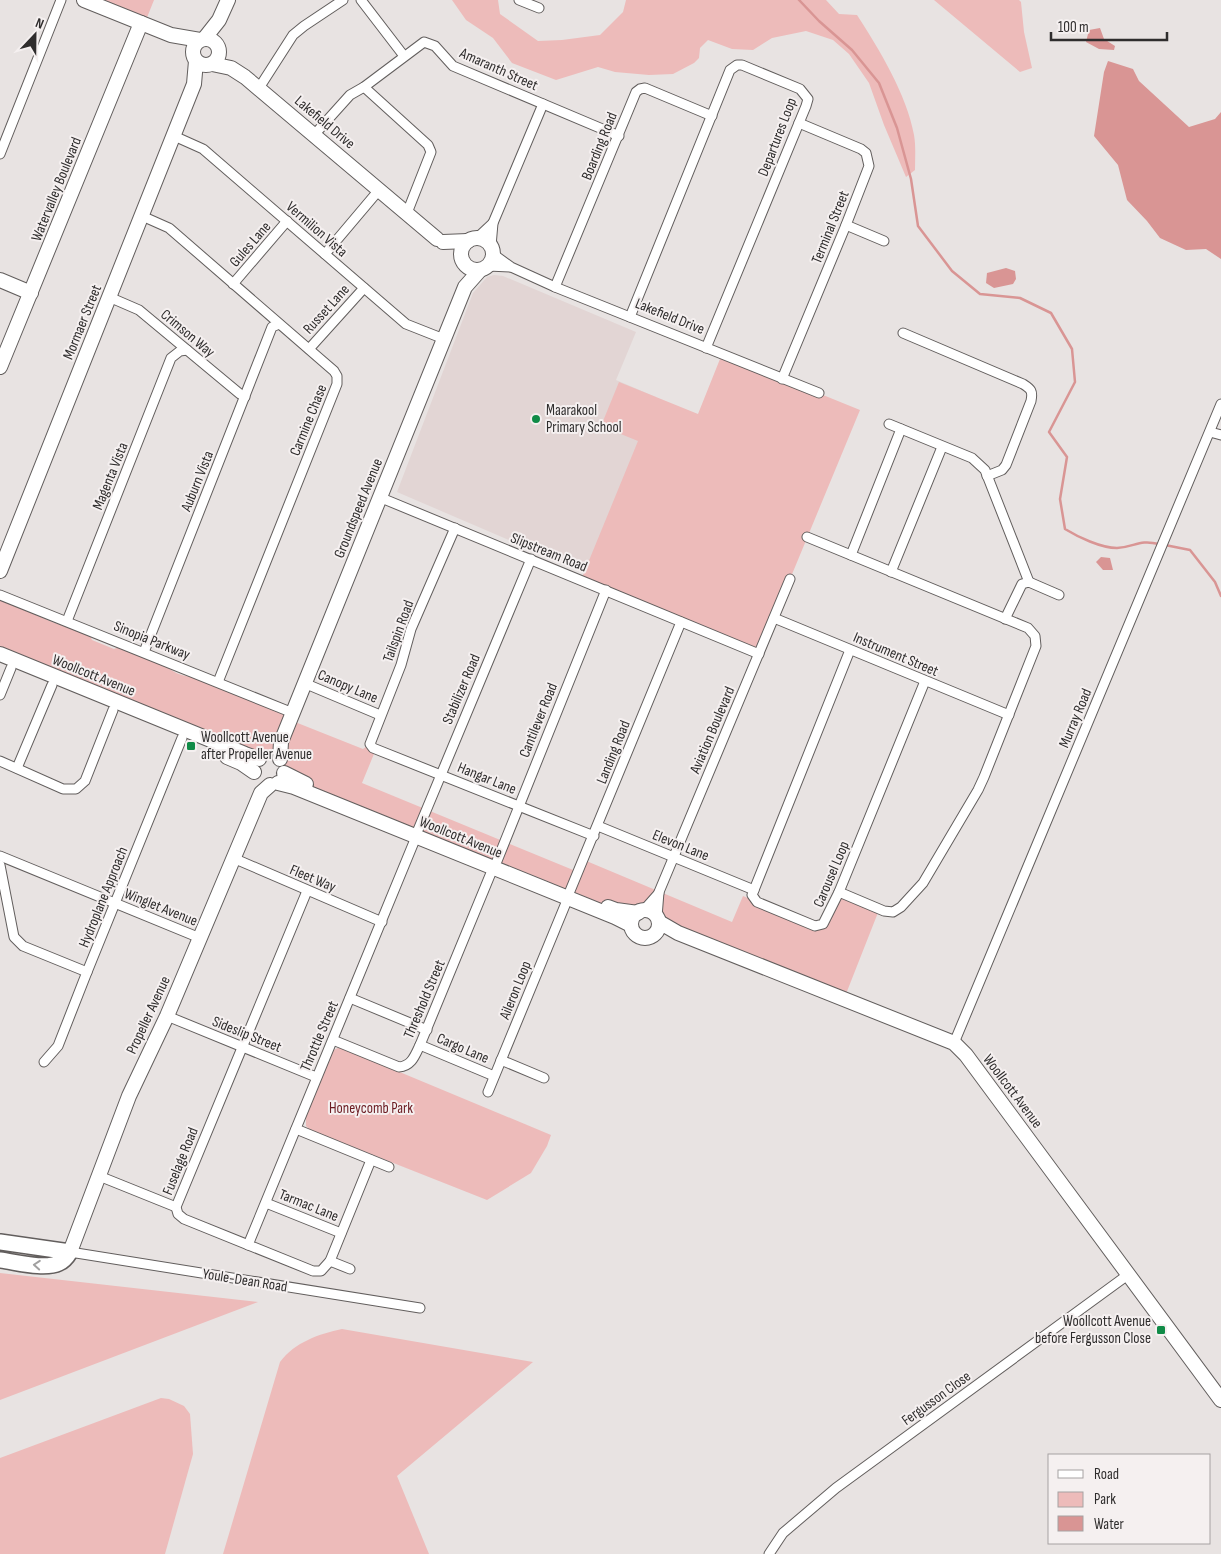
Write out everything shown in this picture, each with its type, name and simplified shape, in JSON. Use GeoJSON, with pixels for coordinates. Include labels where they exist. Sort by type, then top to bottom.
{"type":"FeatureCollection","features":[{"type":"Feature","properties":{"kind":"main road","name":"Youle-Dean Road"},"geometry":{"type":"LineString","coordinates":[[0,1242],[70,1252]]}},
{"type":"Feature","properties":{"kind":"main road"},"geometry":{"type":"LineString","coordinates":[[0,1260],[44,1266],[58,1264],[70,1252]]}},
{"type":"Feature","properties":{"kind":"street"},"geometry":{"type":"LineString","coordinates":[[0,154],[61,0]]}},
{"type":"Feature","properties":{"kind":"street","name":"Lakefield Drive"},"geometry":{"type":"LineString","coordinates":[[84,0],[172,35],[207,57],[230,68],[259,88],[463,259]]}},
{"type":"Feature","properties":{"kind":"street","name":"Mormaer Street"},"geometry":{"type":"LineString","coordinates":[[0,571],[194,84],[207,57],[219,20],[228,0]]}},
{"type":"Feature","properties":{"kind":"street"},"geometry":{"type":"LineString","coordinates":[[259,88],[293,35],[342,0]]}},
{"type":"Feature","properties":{"kind":"street"},"geometry":{"type":"LineString","coordinates":[[361,0],[404,56]]}},
{"type":"Feature","properties":{"kind":"street"},"geometry":{"type":"LineString","coordinates":[[519,0],[539,8]]}},
{"type":"Feature","properties":{"kind":"street","name":"Mormaer Street"},"geometry":{"type":"LineString","coordinates":[[207,57],[195,45],[202,40],[219,20]]}},
{"type":"Feature","properties":{"kind":"street","name":"Watervalley Boulevard"},"geometry":{"type":"LineString","coordinates":[[0,368],[141,23]]}},
{"type":"Feature","properties":{"kind":"street","name":"Lakefield Drive"},"geometry":{"type":"LineString","coordinates":[[172,35],[202,40]]}},
{"type":"Feature","properties":{"kind":"street","name":"Amaranth Street"},"geometry":{"type":"LineString","coordinates":[[314,135],[350,96],[424,42],[435,46],[453,66],[619,136]]}},
{"type":"Feature","properties":{"kind":"street","name":"Departures Loop"},"geometry":{"type":"LineString","coordinates":[[630,317],[730,70],[737,65],[800,89],[808,98],[806,106],[706,348]]}},
{"type":"Feature","properties":{"kind":"street"},"geometry":{"type":"LineString","coordinates":[[364,87],[428,145],[431,152],[407,213]]}},
{"type":"Feature","properties":{"kind":"street","name":"Boarding Road"},"geometry":{"type":"LineString","coordinates":[[555,287],[636,92],[640,89],[650,90],[712,116]]}},
{"type":"Feature","properties":{"kind":"street"},"geometry":{"type":"LineString","coordinates":[[493,223],[462,248],[463,259],[473,270],[488,259],[493,223],[543,104]]}},
{"type":"Feature","properties":{"kind":"street","name":"Terminal Street"},"geometry":{"type":"LineString","coordinates":[[782,378],[846,225],[868,166],[866,153],[861,148],[799,123]]}},
{"type":"Feature","properties":{"kind":"street","name":"Vermilion Vista"},"geometry":{"type":"LineString","coordinates":[[174,136],[203,149],[406,324],[444,340]]}},
{"type":"Feature","properties":{"kind":"street"},"geometry":{"type":"LineString","coordinates":[[325,254],[379,190]]}},
{"type":"Feature","properties":{"kind":"street","name":"Carmine Chase"},"geometry":{"type":"LineString","coordinates":[[142,216],[169,228],[334,370],[337,376],[337,384],[218,682]]}},
{"type":"Feature","properties":{"kind":"street","name":"Gules Lane"},"geometry":{"type":"LineString","coordinates":[[233,284],[287,221]]}},
{"type":"Feature","properties":{"kind":"street"},"geometry":{"type":"LineString","coordinates":[[846,225],[884,241]]}},
{"type":"Feature","properties":{"kind":"street"},"geometry":{"type":"LineString","coordinates":[[440,240],[485,240],[488,259]]}},
{"type":"Feature","properties":{"kind":"street","name":"Groundspeed Avenue"},"geometry":{"type":"LineString","coordinates":[[463,259],[465,288]]}},
{"type":"Feature","properties":{"kind":"street","name":"Lakefield Drive"},"geometry":{"type":"LineString","coordinates":[[488,259],[511,267]]}},
{"type":"Feature","properties":{"kind":"street","name":"Lakefield Drive"},"geometry":{"type":"LineString","coordinates":[[488,259],[819,393]]}},
{"type":"Feature","properties":{"kind":"street","name":"Groundspeed Avenue"},"geometry":{"type":"LineString","coordinates":[[268,773],[465,288],[488,259]]}},
{"type":"Feature","properties":{"kind":"street"},"geometry":{"type":"LineString","coordinates":[[0,280],[31,293]]}},
{"type":"Feature","properties":{"kind":"street","name":"Russet Lane"},"geometry":{"type":"LineString","coordinates":[[309,350],[364,288]]}},
{"type":"Feature","properties":{"kind":"street","name":"Crimson Way"},"geometry":{"type":"LineString","coordinates":[[109,297],[139,310],[240,394],[245,396]]}},
{"type":"Feature","properties":{"kind":"street","name":"Auburn Vista"},"geometry":{"type":"LineString","coordinates":[[144,652],[272,327],[280,324]]}},
{"type":"Feature","properties":{"kind":"street"},"geometry":{"type":"LineString","coordinates":[[903,333],[1031,389],[1033,394],[1032,401],[1006,465],[1002,470],[987,476]]}},
{"type":"Feature","properties":{"kind":"street","name":"Magenta Vista"},"geometry":{"type":"LineString","coordinates":[[67,621],[171,358],[180,351],[187,350]]}},
{"type":"Feature","properties":{"kind":"street","name":"Murray Road"},"geometry":{"type":"LineString","coordinates":[[954,1043],[1221,404]]}},
{"type":"Feature","properties":{"kind":"street"},"geometry":{"type":"LineString","coordinates":[[889,424],[972,458],[984,470],[1029,582]]}},
{"type":"Feature","properties":{"kind":"street"},"geometry":{"type":"LineString","coordinates":[[851,556],[901,429]]}},
{"type":"Feature","properties":{"kind":"street"},"geometry":{"type":"LineString","coordinates":[[1210,432],[1221,435]]}},
{"type":"Feature","properties":{"kind":"street"},"geometry":{"type":"LineString","coordinates":[[891,572],[942,447]]}},
{"type":"Feature","properties":{"kind":"street","name":"Slipstream Road"},"geometry":{"type":"LineString","coordinates":[[379,497],[759,654]]}},
{"type":"Feature","properties":{"kind":"street","name":"Tailspin Road"},"geometry":{"type":"LineString","coordinates":[[370,744],[401,665],[411,629],[455,528]]}},
{"type":"Feature","properties":{"kind":"street"},"geometry":{"type":"LineString","coordinates":[[807,537],[1028,628],[1036,636],[1036,646],[978,790],[923,883],[901,907],[893,912],[884,911],[839,892]]}},
{"type":"Feature","properties":{"kind":"street","name":"Stabilizer Road"},"geometry":{"type":"LineString","coordinates":[[417,833],[440,774],[531,560]]}},
{"type":"Feature","properties":{"kind":"street","name":"Aviation Boulevard"},"geometry":{"type":"LineString","coordinates":[[637,916],[659,892],[790,579]]}},
{"type":"Feature","properties":{"kind":"street"},"geometry":{"type":"LineString","coordinates":[[1005,619],[1022,584],[1029,582],[1059,595]]}},
{"type":"Feature","properties":{"kind":"street","name":"Cantilever Road"},"geometry":{"type":"LineString","coordinates":[[495,864],[606,590]]}},
{"type":"Feature","properties":{"kind":"street","name":"Sinopia Parkway"},"geometry":{"type":"LineString","coordinates":[[0,595],[293,712]]}},
{"type":"Feature","properties":{"kind":"street","name":"Instrument Street"},"geometry":{"type":"LineString","coordinates":[[774,618],[1009,715]]}},
{"type":"Feature","properties":{"kind":"street","name":"Landing Road"},"geometry":{"type":"LineString","coordinates":[[569,894],[681,622]]}},
{"type":"Feature","properties":{"kind":"street"},"geometry":{"type":"LineString","coordinates":[[754,890],[850,650]]}},
{"type":"Feature","properties":{"kind":"street","name":"Woollcott Avenue"},"geometry":{"type":"LineString","coordinates":[[0,654],[245,754],[268,773]]}},
{"type":"Feature","properties":{"kind":"street"},"geometry":{"type":"LineString","coordinates":[[0,695],[5,666]]}},
{"type":"Feature","properties":{"kind":"street","name":"Woollcott Avenue"},"geometry":{"type":"LineString","coordinates":[[5,666],[241,763],[268,773],[296,780],[417,833],[569,894],[637,916],[652,912],[658,924],[954,1043],[966,1055],[1221,1400]]}},
{"type":"Feature","properties":{"kind":"street","name":"Carousel Loop"},"geometry":{"type":"LineString","coordinates":[[754,890],[752,895],[757,902],[815,926],[823,924],[839,892],[925,681]]}},
{"type":"Feature","properties":{"kind":"street","name":"Canopy Lane"},"geometry":{"type":"LineString","coordinates":[[304,683],[380,715]]}},
{"type":"Feature","properties":{"kind":"street"},"geometry":{"type":"LineString","coordinates":[[17,768],[52,685]]}},
{"type":"Feature","properties":{"kind":"street"},"geometry":{"type":"LineString","coordinates":[[0,761],[63,789],[76,789],[85,781],[113,710]]}},
{"type":"Feature","properties":{"kind":"street","name":"Hydroplane Approach"},"geometry":{"type":"LineString","coordinates":[[44,1062],[58,1046],[182,738]]}},
{"type":"Feature","properties":{"kind":"street","name":"Hangar Lane"},"geometry":{"type":"LineString","coordinates":[[370,744],[373,748],[594,836]]}},
{"type":"Feature","properties":{"kind":"street","name":"Propeller Avenue"},"geometry":{"type":"LineString","coordinates":[[70,1252],[129,1096],[167,1016],[268,773]]}},
{"type":"Feature","properties":{"kind":"street","name":"Elevon Lane"},"geometry":{"type":"LineString","coordinates":[[598,826],[754,890]]}},
{"type":"Feature","properties":{"kind":"street","name":"Throttle Street"},"geometry":{"type":"LineString","coordinates":[[248,1245],[417,833]]}},
{"type":"Feature","properties":{"kind":"street","name":"Winglet Avenue"},"geometry":{"type":"LineString","coordinates":[[0,856],[200,938]]}},
{"type":"Feature","properties":{"kind":"street","name":"Fleet Way"},"geometry":{"type":"LineString","coordinates":[[233,858],[306,891],[382,922]]}},
{"type":"Feature","properties":{"kind":"street","name":"Threshold Street"},"geometry":{"type":"LineString","coordinates":[[333,1040],[399,1067],[405,1067],[411,1063],[427,1030],[495,864]]}},
{"type":"Feature","properties":{"kind":"street"},"geometry":{"type":"LineString","coordinates":[[0,865],[14,937],[23,946],[87,972]]}},
{"type":"Feature","properties":{"kind":"street","name":"Fuselage Road"},"geometry":{"type":"LineString","coordinates":[[306,891],[176,1207],[178,1214],[184,1220],[313,1271],[321,1271],[330,1261]]}},
{"type":"Feature","properties":{"kind":"street","name":"Aviation Boulevard"},"geometry":{"type":"LineString","coordinates":[[658,924],[659,892]]}},
{"type":"Feature","properties":{"kind":"street","name":"Aileron Loop"},"geometry":{"type":"LineString","coordinates":[[488,1092],[569,894]]}},
{"type":"Feature","properties":{"kind":"street","name":"Woollcott Avenue"},"geometry":{"type":"LineString","coordinates":[[637,916],[635,933],[642,938],[651,937],[658,924]]}},
{"type":"Feature","properties":{"kind":"street"},"geometry":{"type":"LineString","coordinates":[[350,998],[427,1030]]}},
{"type":"Feature","properties":{"kind":"street","name":"Sideslip Street"},"geometry":{"type":"LineString","coordinates":[[167,1016],[316,1077]]}},
{"type":"Feature","properties":{"kind":"street","name":"Cargo Lane"},"geometry":{"type":"LineString","coordinates":[[420,1045],[494,1076]]}},
{"type":"Feature","properties":{"kind":"street"},"geometry":{"type":"LineString","coordinates":[[501,1060],[544,1078]]}},
{"type":"Feature","properties":{"kind":"street"},"geometry":{"type":"LineString","coordinates":[[296,1129],[389,1167]]}},
{"type":"Feature","properties":{"kind":"street"},"geometry":{"type":"LineString","coordinates":[[350,1269],[330,1261],[371,1160]]}},
{"type":"Feature","properties":{"kind":"street"},"geometry":{"type":"LineString","coordinates":[[100,1176],[176,1207]]}},
{"type":"Feature","properties":{"kind":"street","name":"Tarmac Lane"},"geometry":{"type":"LineString","coordinates":[[266,1203],[341,1233]]}},
{"type":"Feature","properties":{"kind":"street","name":"Youle-Dean Road"},"geometry":{"type":"LineString","coordinates":[[70,1252],[420,1308]]}},
{"type":"Feature","properties":{"kind":"street","name":"Fergusson Close"},"geometry":{"type":"LineString","coordinates":[[769,1554],[783,1532],[836,1488],[1128,1274]]}},
{"type":"Feature","properties":{"kind":"shaded area","name":"Maarakool Primary School"},"geometry":{"type":"Polygon","coordinates":[[[494,275],[503,276],[636,332],[616,380],[656,397],[588,574],[397,492],[473,293],[487,277],[494,275]]]}},
{"type":"Feature","properties":{"kind":"green space"},"geometry":{"type":"Polygon","coordinates":[[[97,0],[154,0],[146,20],[97,0]]]}},
{"type":"Feature","properties":{"kind":"green space"},"geometry":{"type":"Polygon","coordinates":[[[452,0],[498,0],[500,14],[538,41],[600,35],[623,12],[626,0],[826,0],[839,14],[857,15],[899,88],[915,139],[915,170],[906,177],[869,83],[849,54],[833,40],[806,31],[772,38],[753,50],[732,49],[708,40],[700,48],[699,58],[694,63],[673,74],[649,75],[615,72],[598,67],[556,80],[512,63],[493,38],[466,20],[452,0]]]}},
{"type":"Feature","properties":{"kind":"green space"},"geometry":{"type":"Polygon","coordinates":[[[934,0],[1019,0],[1021,2],[1024,32],[1032,68],[1020,72],[934,0]]]}},
{"type":"Feature","properties":{"kind":"green space"},"geometry":{"type":"Polygon","coordinates":[[[722,354],[860,410],[759,654],[581,580],[638,441],[601,426],[619,382],[698,414],[722,354]]]}},
{"type":"Feature","properties":{"kind":"green space"},"geometry":{"type":"Polygon","coordinates":[[[2,600],[52,622],[90,635],[92,640],[114,649],[119,647],[167,666],[179,674],[193,676],[293,713],[290,720],[363,749],[370,744],[376,749],[362,783],[578,872],[584,860],[732,922],[743,896],[815,926],[819,926],[839,892],[879,910],[844,999],[678,933],[652,912],[618,910],[294,779],[279,759],[269,755],[259,759],[0,651],[0,601],[2,600]]]}},
{"type":"Feature","properties":{"kind":"green space","name":"Honeycomb Park"},"geometry":{"type":"Polygon","coordinates":[[[342,1048],[551,1135],[547,1146],[531,1173],[487,1200],[310,1130],[306,1126],[306,1116],[331,1051],[342,1048]]]}},
{"type":"Feature","properties":{"kind":"green space"},"geometry":{"type":"Polygon","coordinates":[[[0,1273],[258,1302],[0,1400],[0,1273]]]}},
{"type":"Feature","properties":{"kind":"green space"},"geometry":{"type":"Polygon","coordinates":[[[342,1329],[533,1362],[397,1476],[429,1554],[223,1554],[280,1362],[300,1344],[325,1333],[342,1329]]]}},
{"type":"Feature","properties":{"kind":"green space"},"geometry":{"type":"Polygon","coordinates":[[[161,1398],[169,1399],[184,1406],[190,1414],[193,1454],[165,1554],[0,1554],[0,1458],[161,1398]]]}},
{"type":"Feature","properties":{"kind":"water"},"geometry":{"type":"Polygon","coordinates":[[[1100,28],[1104,39],[1115,46],[1114,50],[1099,49],[1086,42],[1089,30],[1100,28]]]}},
{"type":"Feature","properties":{"kind":"water"},"geometry":{"type":"Polygon","coordinates":[[[1108,61],[1133,69],[1139,81],[1189,127],[1215,119],[1221,112],[1221,259],[1206,249],[1186,250],[1160,238],[1127,200],[1118,165],[1094,136],[1104,72],[1108,61]]]}},
{"type":"Feature","properties":{"kind":"water"},"geometry":{"type":"Polygon","coordinates":[[[1006,268],[1015,271],[1016,279],[1013,284],[994,288],[986,283],[987,273],[1006,268]]]}},
{"type":"Feature","properties":{"kind":"water"},"geometry":{"type":"Polygon","coordinates":[[[1101,557],[1110,558],[1113,570],[1103,570],[1096,562],[1101,557]]]}},
{"type":"Feature","properties":{"kind":"waterway"},"geometry":{"type":"LineString","coordinates":[[799,0],[819,21],[852,50],[879,83],[897,128],[911,179],[918,226],[952,271],[980,294],[1020,298],[1051,313],[1072,349],[1075,382],[1049,432],[1067,457],[1060,499],[1065,529],[1090,542],[1111,548],[1147,542],[1159,544]]}},
{"type":"Feature","properties":{"kind":"waterway"},"geometry":{"type":"LineString","coordinates":[[1165,545],[1190,550],[1215,582],[1221,596]]}},
{"type":"Feature","properties":{"kind":"place","name":"Maarakool Primary School"},"geometry":{"type":"Point","coordinates":[536,419]}},
{"type":"Feature","properties":{"kind":"place","name":"Woollcott Avenue after Propeller Avenue"},"geometry":{"type":"Point","coordinates":[191,746]}},
{"type":"Feature","properties":{"kind":"place","name":"Woollcott Avenue before Fergusson Close"},"geometry":{"type":"Point","coordinates":[1161,1330]}}]}
